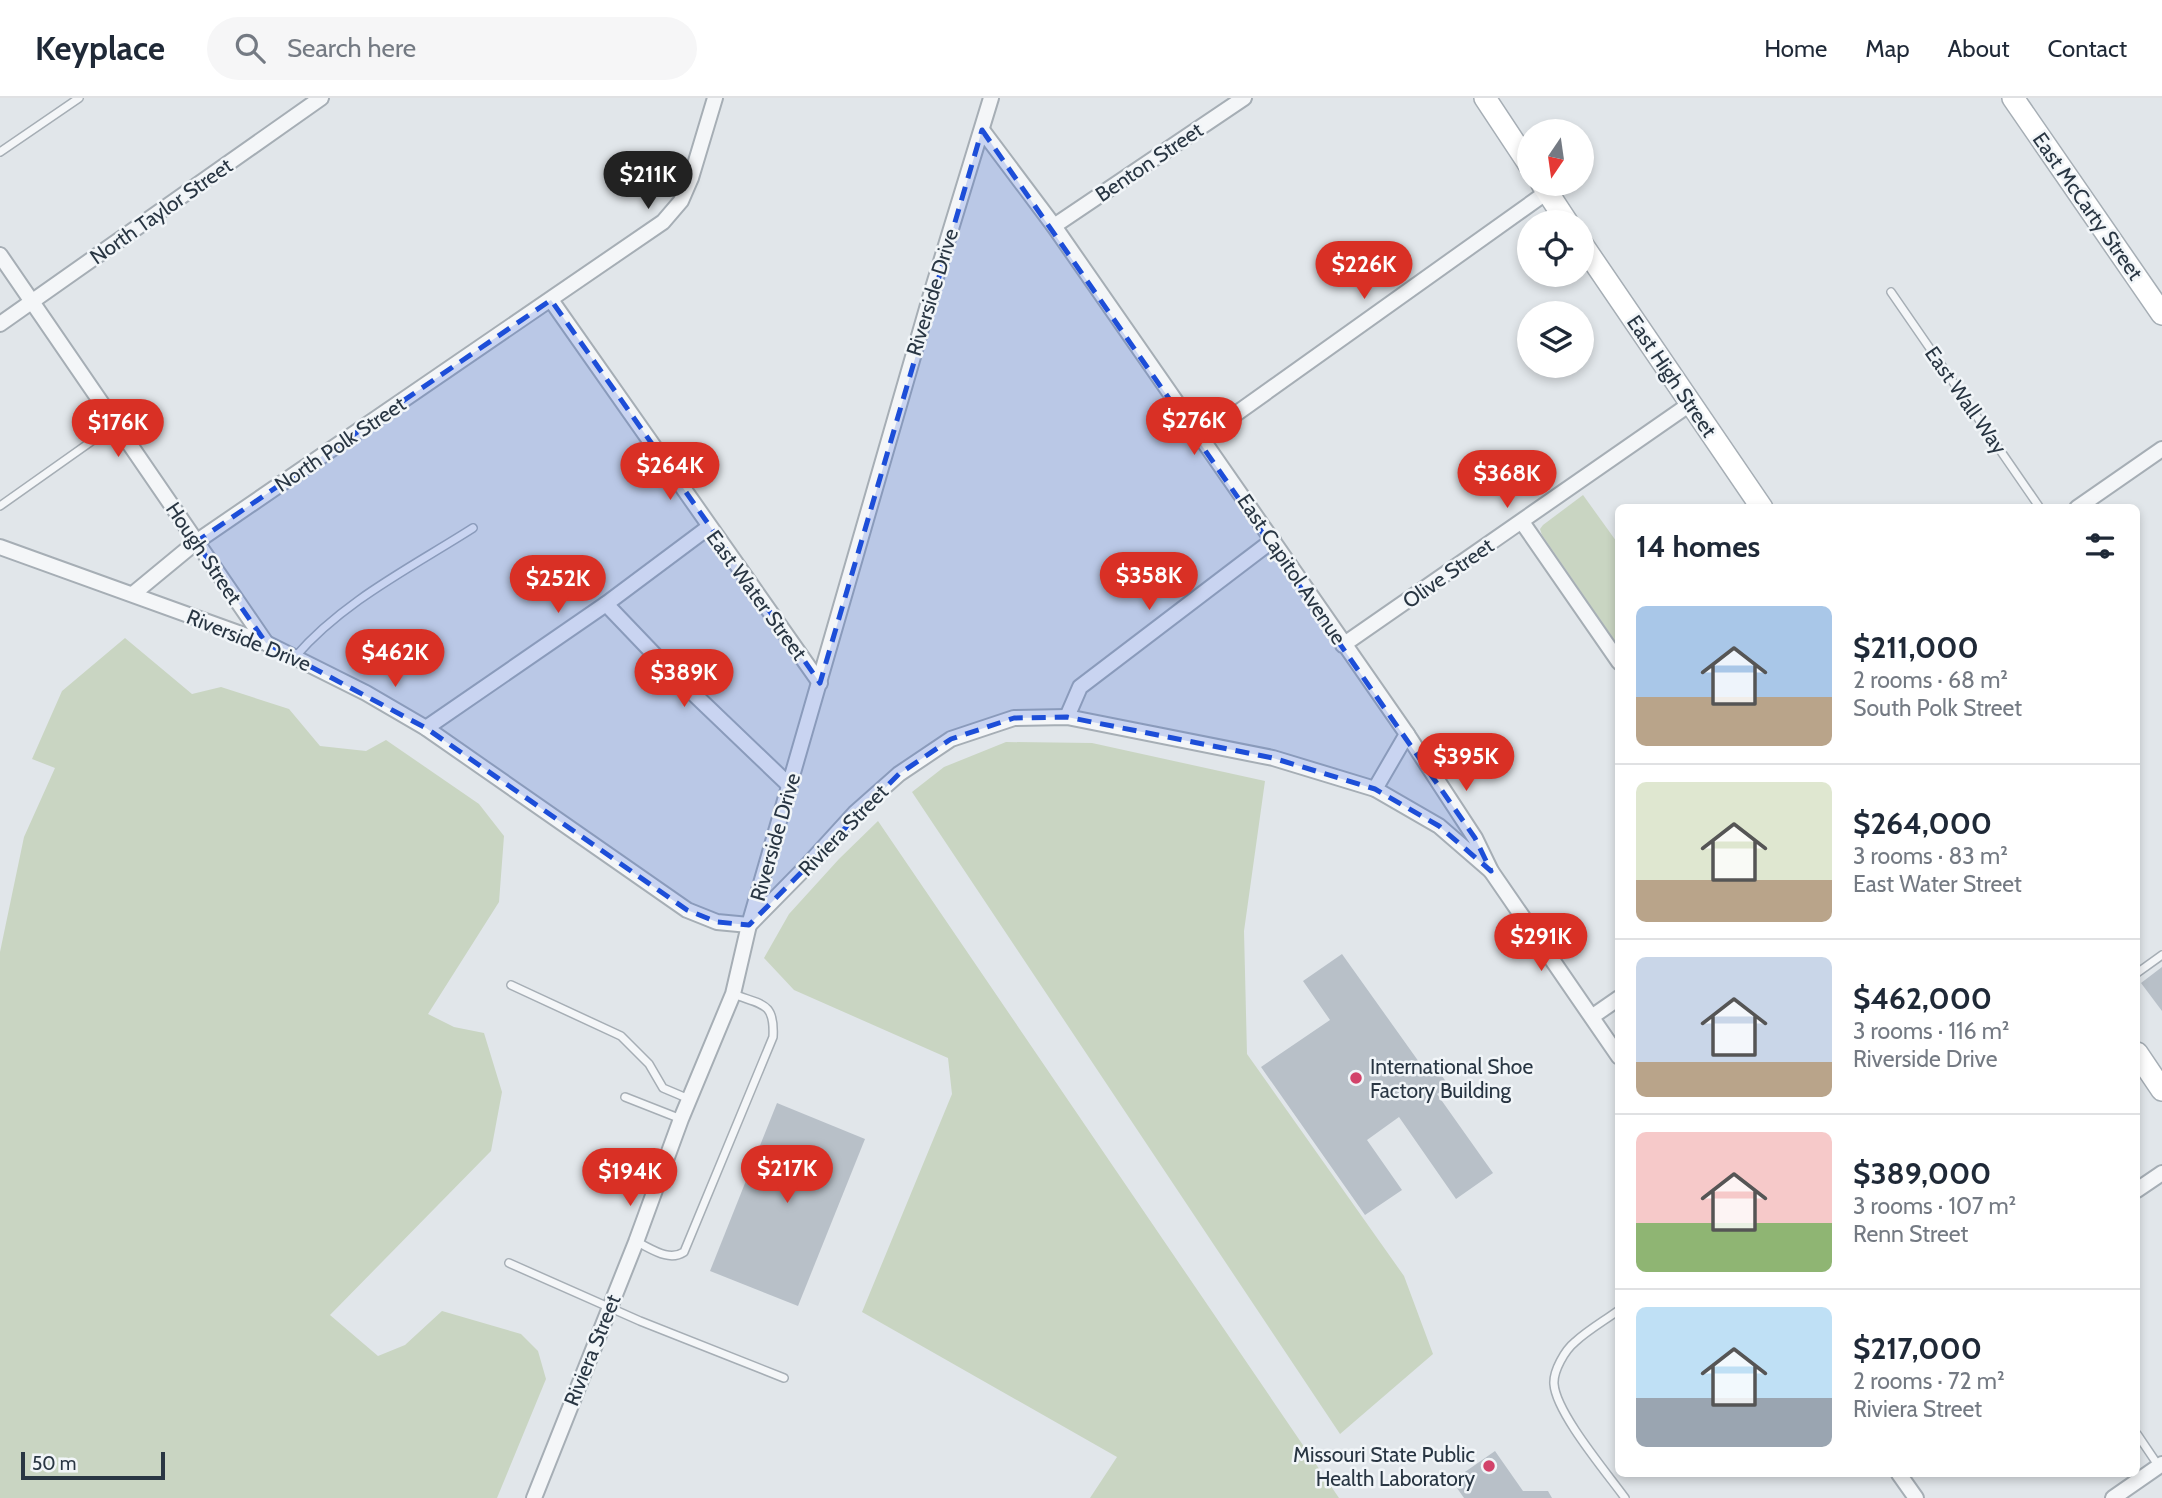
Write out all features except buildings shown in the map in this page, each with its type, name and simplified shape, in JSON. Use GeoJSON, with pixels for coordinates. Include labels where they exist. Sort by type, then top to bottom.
{"type":"FeatureCollection","features":[{"type":"Feature","properties":{"kind":"main road"},"geometry":{"type":"LineString","coordinates":[[1485,98],[1517,146]]}},
{"type":"Feature","properties":{"kind":"main road","name":"East McCarty Street"},"geometry":{"type":"LineString","coordinates":[[2013,98],[2162,314]]}},
{"type":"Feature","properties":{"kind":"main road","name":"East High Street"},"geometry":{"type":"LineString","coordinates":[[1594,262],[1759,504]]}},
{"type":"Feature","properties":{"kind":"main road"},"geometry":{"type":"LineString","coordinates":[[2140,1057],[2162,1090]]}},
{"type":"Feature","properties":{"kind":"street","name":"North Taylor Street"},"geometry":{"type":"LineString","coordinates":[[0,324],[321,98]]}},
{"type":"Feature","properties":{"kind":"street","name":"North Polk Street"},"geometry":{"type":"LineString","coordinates":[[133,594],[196,542],[663,222],[681,201],[691,178],[715,98]]}},
{"type":"Feature","properties":{"kind":"street","name":"Riverside Drive"},"geometry":{"type":"LineString","coordinates":[[0,547],[266,643],[295,657],[366,693],[426,729],[687,910],[717,922],[749,925],[932,290],[991,98]]}},
{"type":"Feature","properties":{"kind":"street","name":"Benton Street"},"geometry":{"type":"LineString","coordinates":[[1054,226],[1244,98]]}},
{"type":"Feature","properties":{"kind":"street","name":"East Capitol Avenue"},"geometry":{"type":"LineString","coordinates":[[982,130],[1054,226],[1407,734],[1475,838],[1491,871],[1615,1051]]}},
{"type":"Feature","properties":{"kind":"street"},"geometry":{"type":"LineString","coordinates":[[1202,438],[1533,196]]}},
{"type":"Feature","properties":{"kind":"street","name":"Hough Street"},"geometry":{"type":"LineString","coordinates":[[0,255],[266,643]]}},
{"type":"Feature","properties":{"kind":"street","name":"East Water Street"},"geometry":{"type":"LineString","coordinates":[[551,300],[820,683]]}},
{"type":"Feature","properties":{"kind":"street","name":"Olive Street"},"geometry":{"type":"LineString","coordinates":[[1343,645],[1690,404]]}},
{"type":"Feature","properties":{"kind":"street"},"geometry":{"type":"LineString","coordinates":[[2083,504],[2162,449]]}},
{"type":"Feature","properties":{"kind":"street"},"geometry":{"type":"LineString","coordinates":[[1522,522],[1615,656]]}},
{"type":"Feature","properties":{"kind":"street"},"geometry":{"type":"LineString","coordinates":[[426,729],[606,604],[709,527]]}},
{"type":"Feature","properties":{"kind":"street"},"geometry":{"type":"LineString","coordinates":[[1067,717],[1080,687],[1273,540]]}},
{"type":"Feature","properties":{"kind":"street"},"geometry":{"type":"LineString","coordinates":[[606,604],[673,674],[790,786]]}},
{"type":"Feature","properties":{"kind":"street","name":"Riviera Street"},"geometry":{"type":"LineString","coordinates":[[534,1498],[636,1242],[681,1119],[733,994],[749,925],[855,813],[899,774],[951,739],[1014,718],[1067,717],[1273,758],[1375,789]]}},
{"type":"Feature","properties":{"kind":"street"},"geometry":{"type":"LineString","coordinates":[[1375,789],[1407,734]]}},
{"type":"Feature","properties":{"kind":"street","name":"East Capitol Avenue"},"geometry":{"type":"LineString","coordinates":[[1375,789],[1438,826],[1491,871]]}},
{"type":"Feature","properties":{"kind":"street"},"geometry":{"type":"LineString","coordinates":[[1593,1016],[1615,1001]]}},
{"type":"Feature","properties":{"kind":"street"},"geometry":{"type":"LineString","coordinates":[[2140,1188],[2162,1173]]}},
{"type":"Feature","properties":{"kind":"street"},"geometry":{"type":"LineString","coordinates":[[2113,1498],[2161,1467]]}},
{"type":"Feature","properties":{"kind":"street"},"geometry":{"type":"LineString","coordinates":[[1901,1477],[1916,1498]]}},
{"type":"Feature","properties":{"kind":"lane"},"geometry":{"type":"LineString","coordinates":[[0,152],[79,98]]}},
{"type":"Feature","properties":{"kind":"lane","name":"East Wall Way"},"geometry":{"type":"LineString","coordinates":[[1891,292],[2037,504]]}},
{"type":"Feature","properties":{"kind":"lane"},"geometry":{"type":"LineString","coordinates":[[0,506],[116,424]]}},
{"type":"Feature","properties":{"kind":"lane"},"geometry":{"type":"LineString","coordinates":[[295,657],[313,637],[366,596],[473,528]]}},
{"type":"Feature","properties":{"kind":"lane"},"geometry":{"type":"LineString","coordinates":[[2140,971],[2162,955]]}},
{"type":"Feature","properties":{"kind":"lane"},"geometry":{"type":"LineString","coordinates":[[511,985],[621,1036],[649,1064],[663,1088],[690,1099]]}},
{"type":"Feature","properties":{"kind":"lane"},"geometry":{"type":"LineString","coordinates":[[636,1242],[668,1256],[677,1257],[684,1252],[773,1037],[774,1019],[766,1007],[733,994]]}},
{"type":"Feature","properties":{"kind":"lane"},"geometry":{"type":"LineString","coordinates":[[625,1097],[681,1119]]}},
{"type":"Feature","properties":{"kind":"lane"},"geometry":{"type":"LineString","coordinates":[[509,1264],[609,1308],[784,1378]]}},
{"type":"Feature","properties":{"kind":"lane"},"geometry":{"type":"LineString","coordinates":[[1615,1313],[1573,1343],[1560,1362],[1553,1383],[1559,1404],[1570,1422],[1625,1498]]}},
{"type":"Feature","properties":{"kind":"lane"},"geometry":{"type":"LineString","coordinates":[[2140,1438],[2161,1467]]}},
{"type":"Feature","properties":{"kind":"highlighted area"},"geometry":{"type":"Polygon","coordinates":[[[982,130],[1475,838],[1491,871],[1439,826],[1375,789],[1273,758],[1067,717],[1014,718],[951,739],[899,774],[749,925],[717,922],[687,910],[426,728],[266,643],[196,542],[551,300],[820,683],[982,130]]]}},
{"type":"Feature","properties":{"kind":"green space"},"geometry":{"type":"Polygon","coordinates":[[[1583,495],[1615,539],[1615,641],[1542,535],[1540,529],[1583,495]]]}},
{"type":"Feature","properties":{"kind":"green space"},"geometry":{"type":"Polygon","coordinates":[[[125,638],[192,694],[221,687],[289,709],[320,746],[366,751],[386,740],[479,804],[504,836],[499,902],[428,1014],[454,1027],[484,1033],[502,1092],[491,1151],[330,1315],[378,1356],[405,1345],[442,1311],[521,1334],[538,1351],[546,1379],[497,1498],[0,1498],[0,952],[24,837],[55,768],[32,759],[62,691],[125,638]]]}},
{"type":"Feature","properties":{"kind":"green space"},"geometry":{"type":"Polygon","coordinates":[[[1006,742],[1092,743],[1265,781],[1244,931],[1247,1054],[1404,1276],[1433,1354],[1340,1434],[912,792],[944,767],[1006,742]]]}},
{"type":"Feature","properties":{"kind":"green space"},"geometry":{"type":"Polygon","coordinates":[[[878,821],[1339,1498],[1090,1498],[1117,1457],[862,1312],[952,1094],[948,1058],[794,990],[764,958],[789,914],[878,821]]]}},
{"type":"Feature","properties":{"kind":"place","name":"International Shoe Factory Building"},"geometry":{"type":"Point","coordinates":[1356,1078]}},
{"type":"Feature","properties":{"kind":"place","name":"Missouri State Public Health Laboratory"},"geometry":{"type":"Point","coordinates":[1489,1466]}}]}
